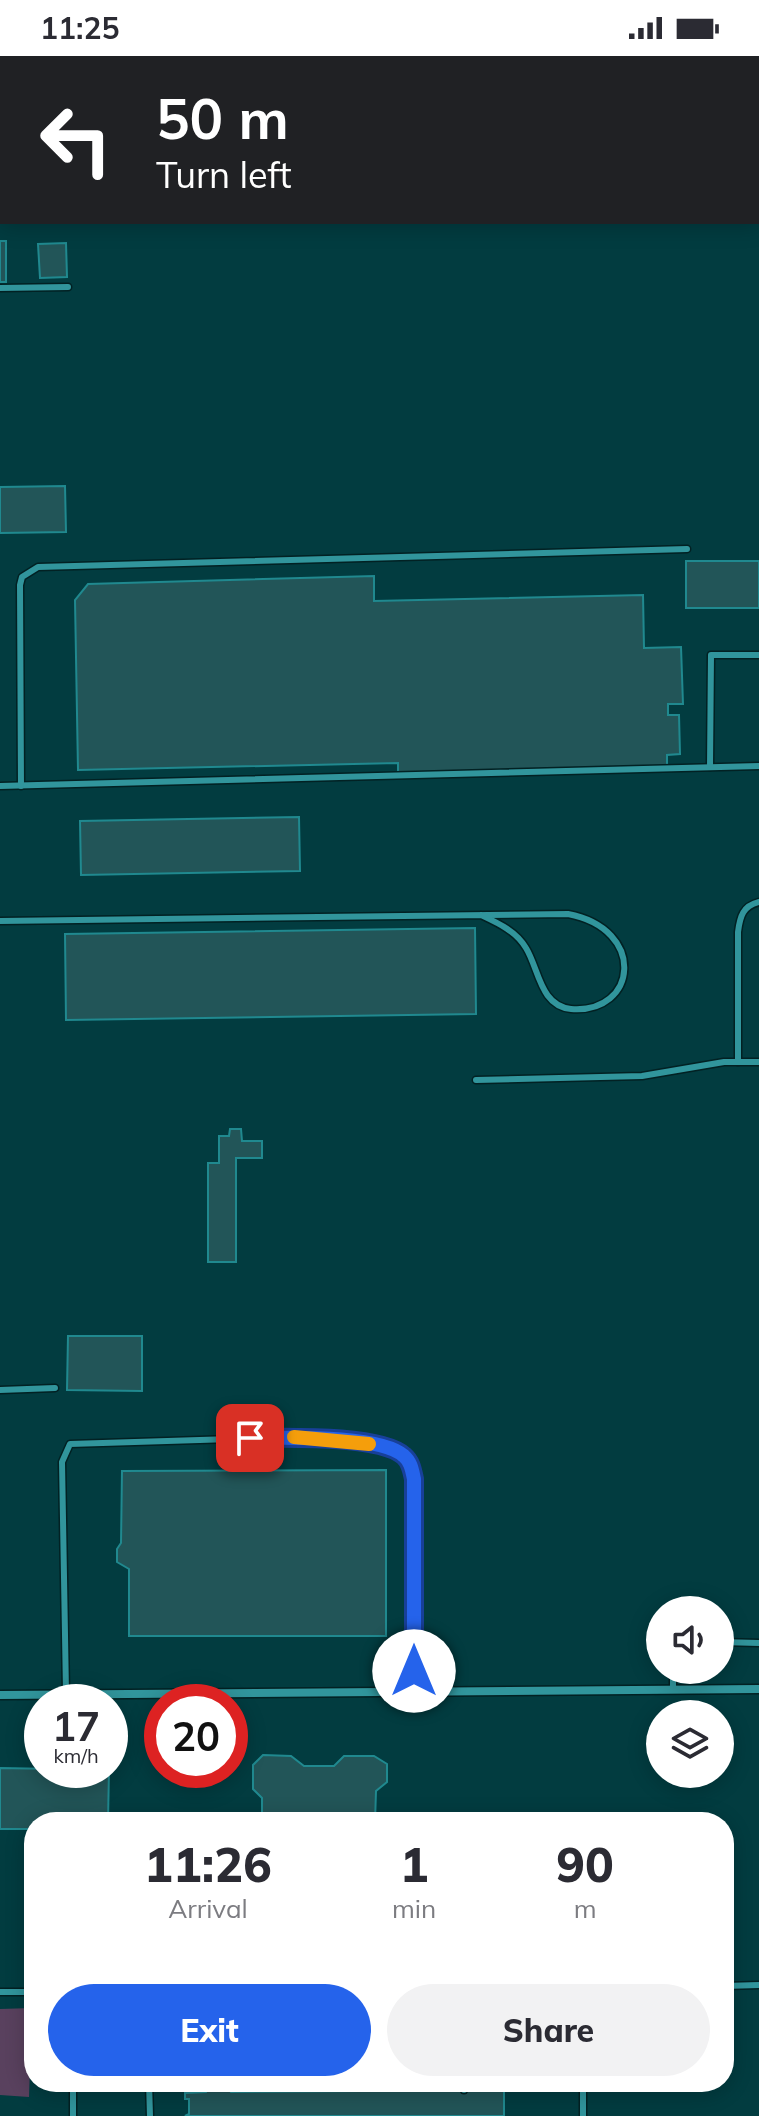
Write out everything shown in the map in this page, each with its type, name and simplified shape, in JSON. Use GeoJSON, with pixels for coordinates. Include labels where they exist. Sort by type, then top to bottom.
{"type":"FeatureCollection","features":[{"type":"Feature","properties":{"kind":"street"},"geometry":{"type":"LineString","coordinates":[[128,1692],[759,1689]]}},
{"type":"Feature","properties":{"kind":"street"},"geometry":{"type":"LineString","coordinates":[[0,1695],[24,1694]]}},
{"type":"Feature","properties":{"kind":"lane"},"geometry":{"type":"LineString","coordinates":[[0,288],[68,287]]}},
{"type":"Feature","properties":{"kind":"lane"},"geometry":{"type":"LineString","coordinates":[[21,786],[20,585],[22,577],[38,567],[687,549]]}},
{"type":"Feature","properties":{"kind":"lane"},"geometry":{"type":"LineString","coordinates":[[710,767],[711,655],[759,655]]}},
{"type":"Feature","properties":{"kind":"lane"},"geometry":{"type":"LineString","coordinates":[[0,786],[683,771],[759,766]]}},
{"type":"Feature","properties":{"kind":"lane"},"geometry":{"type":"LineString","coordinates":[[738,1062],[740,916],[749,905],[759,902]]}},
{"type":"Feature","properties":{"kind":"lane"},"geometry":{"type":"LineString","coordinates":[[0,921],[481,915],[568,914],[591,918],[616,938],[625,969],[622,984],[598,1004],[569,1009],[556,1004],[545,993],[526,948],[515,934],[481,915]]}},
{"type":"Feature","properties":{"kind":"lane"},"geometry":{"type":"LineString","coordinates":[[476,1080],[642,1076],[738,1062],[759,1062]]}},
{"type":"Feature","properties":{"kind":"lane"},"geometry":{"type":"LineString","coordinates":[[0,1390],[55,1388]]}},
{"type":"Feature","properties":{"kind":"lane"},"geometry":{"type":"LineString","coordinates":[[66,1684],[62,1462],[70,1444],[81,1441],[295,1437],[347,1440],[393,1450],[411,1466],[414,1690]]}},
{"type":"Feature","properties":{"kind":"lane"},"geometry":{"type":"LineString","coordinates":[[734,1642],[759,1643]]}},
{"type":"Feature","properties":{"kind":"lane"},"geometry":{"type":"LineString","coordinates":[[673,1684],[673,1690]]}},
{"type":"Feature","properties":{"kind":"lane"},"geometry":{"type":"LineString","coordinates":[[734,1986],[759,1985]]}},
{"type":"Feature","properties":{"kind":"lane"},"geometry":{"type":"LineString","coordinates":[[0,1992],[24,1992]]}},
{"type":"Feature","properties":{"kind":"lane"},"geometry":{"type":"LineString","coordinates":[[73,2092],[73,2116]]}},
{"type":"Feature","properties":{"kind":"lane"},"geometry":{"type":"LineString","coordinates":[[149,2092],[150,2116]]}},
{"type":"Feature","properties":{"kind":"lane"},"geometry":{"type":"LineString","coordinates":[[583,2092],[583,2116]]}},
{"type":"Feature","properties":{"kind":"shaded area"},"geometry":{"type":"Polygon","coordinates":[[[24,2008],[24,2092],[29,2092],[29,2097],[0,2095],[0,2009],[24,2008]]]}},
{"type":"Feature","properties":{"kind":"building"},"geometry":{"type":"Polygon","coordinates":[[[0,241],[6,241],[6,282],[0,282],[0,241]]]}},
{"type":"Feature","properties":{"kind":"building"},"geometry":{"type":"Polygon","coordinates":[[[66,243],[67,277],[40,278],[38,244],[66,243]]]}},
{"type":"Feature","properties":{"kind":"building"},"geometry":{"type":"Polygon","coordinates":[[[65,486],[66,532],[0,533],[0,487],[65,486]]]}},
{"type":"Feature","properties":{"kind":"building"},"geometry":{"type":"Polygon","coordinates":[[[686,561],[759,561],[759,608],[686,608],[686,561]]]}},
{"type":"Feature","properties":{"kind":"building"},"geometry":{"type":"Polygon","coordinates":[[[374,576],[374,601],[643,595],[644,648],[681,647],[683,704],[668,704],[668,715],[679,715],[680,754],[667,755],[667,767],[398,773],[398,763],[78,770],[75,600],[88,584],[374,576]]]}},
{"type":"Feature","properties":{"kind":"building"},"geometry":{"type":"Polygon","coordinates":[[[299,817],[300,871],[81,875],[80,821],[299,817]]]}},
{"type":"Feature","properties":{"kind":"building"},"geometry":{"type":"Polygon","coordinates":[[[475,928],[476,1014],[66,1020],[65,934],[475,928]]]}},
{"type":"Feature","properties":{"kind":"building"},"geometry":{"type":"Polygon","coordinates":[[[230,1129],[241,1129],[242,1141],[262,1141],[262,1158],[236,1158],[236,1262],[208,1262],[208,1163],[219,1163],[219,1136],[229,1136],[230,1129]]]}},
{"type":"Feature","properties":{"kind":"building"},"geometry":{"type":"Polygon","coordinates":[[[68,1336],[142,1336],[142,1391],[67,1390],[68,1336]]]}},
{"type":"Feature","properties":{"kind":"building"},"geometry":{"type":"Polygon","coordinates":[[[386,1470],[386,1636],[129,1636],[129,1569],[117,1562],[117,1549],[121,1543],[122,1471],[386,1470]]]}},
{"type":"Feature","properties":{"kind":"building"},"geometry":{"type":"Polygon","coordinates":[[[263,1755],[291,1756],[304,1766],[334,1766],[344,1756],[374,1756],[387,1764],[387,1782],[376,1791],[375,1812],[262,1812],[262,1798],[253,1789],[253,1765],[263,1755]]]}},
{"type":"Feature","properties":{"kind":"building"},"geometry":{"type":"Polygon","coordinates":[[[0,1768],[24,1768],[24,1788],[109,1788],[108,1812],[24,1812],[24,1829],[0,1829],[0,1768]]]}},
{"type":"Feature","properties":{"kind":"building"},"geometry":{"type":"Polygon","coordinates":[[[504,2092],[504,2116],[185,2116],[189,2114],[189,2099],[185,2099],[185,2093],[504,2092]]]}},
{"type":"Feature","properties":{"kind":"slow traffic"},"geometry":{"type":"LineString","coordinates":[[294,1437],[369,1444]]}},
{"type":"Feature","properties":{"kind":"route"},"geometry":{"type":"LineString","coordinates":[[250,1438],[347,1440],[393,1450],[404,1456],[411,1466],[414,1479],[414,1671]]}}]}
